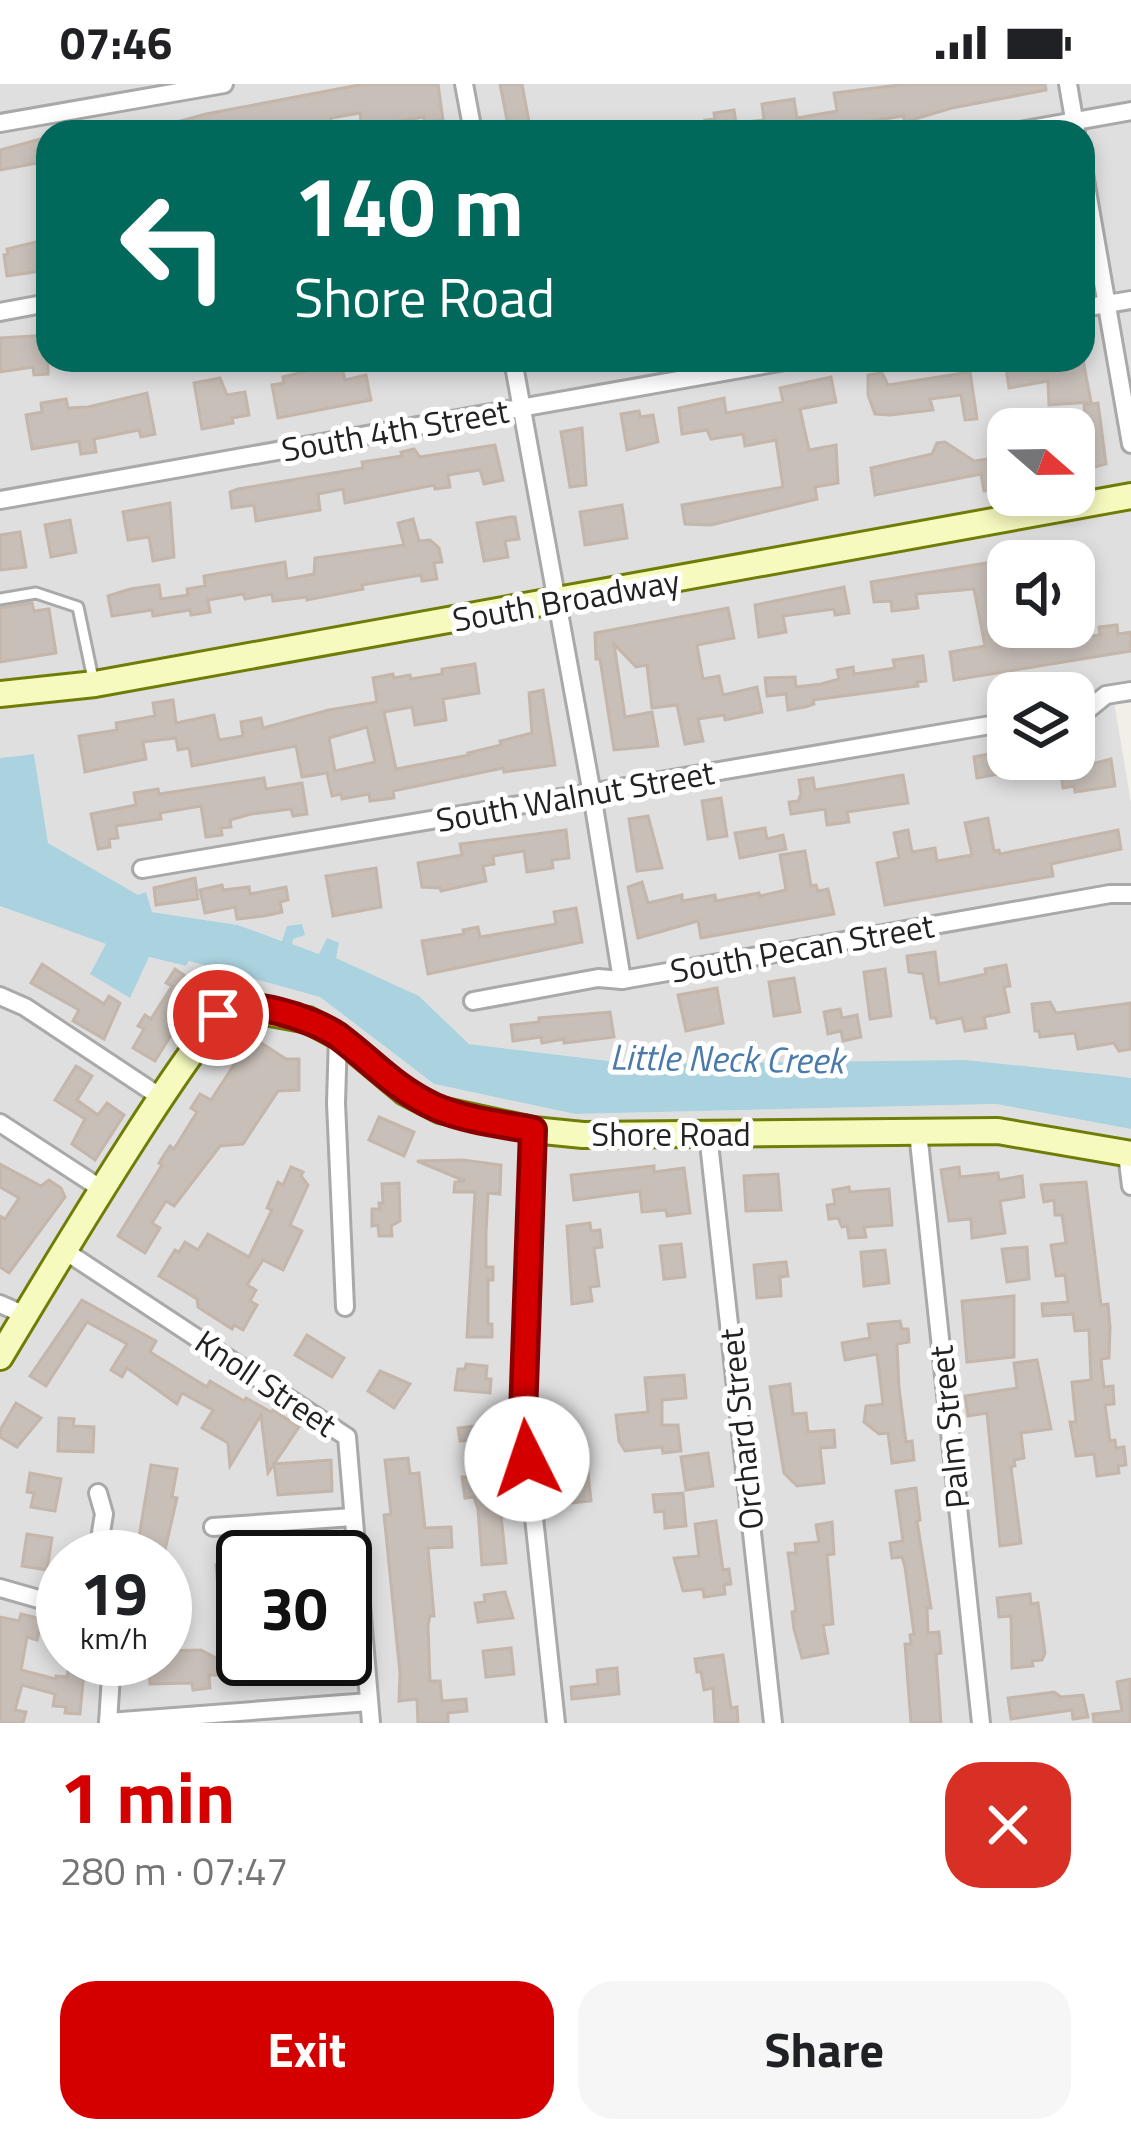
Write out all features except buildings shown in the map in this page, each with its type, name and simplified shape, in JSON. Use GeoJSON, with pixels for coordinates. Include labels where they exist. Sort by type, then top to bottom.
{"type":"FeatureCollection","features":[{"type":"Feature","properties":{"kind":"street"},"geometry":{"type":"LineString","coordinates":[[0,124],[224,84]]}},
{"type":"Feature","properties":{"kind":"street"},"geometry":{"type":"LineString","coordinates":[[464,84],[471,120]]}},
{"type":"Feature","properties":{"kind":"street"},"geometry":{"type":"LineString","coordinates":[[1068,84],[1075,120]]}},
{"type":"Feature","properties":{"kind":"street"},"geometry":{"type":"LineString","coordinates":[[1095,122],[1131,112]]}},
{"type":"Feature","properties":{"kind":"street"},"geometry":{"type":"LineString","coordinates":[[1095,236],[1131,444]]}},
{"type":"Feature","properties":{"kind":"street"},"geometry":{"type":"LineString","coordinates":[[1095,306],[1131,300]]}},
{"type":"Feature","properties":{"kind":"street"},"geometry":{"type":"LineString","coordinates":[[0,312],[36,305]]}},
{"type":"Feature","properties":{"kind":"street"},"geometry":{"type":"LineString","coordinates":[[515,372],[622,980]]}},
{"type":"Feature","properties":{"kind":"street","name":"South 4th Street"},"geometry":{"type":"LineString","coordinates":[[0,500],[724,372]]}},
{"type":"Feature","properties":{"kind":"street","name":"South Broadway"},"geometry":{"type":"LineString","coordinates":[[0,694],[94,684],[1131,496]]}},
{"type":"Feature","properties":{"kind":"street"},"geometry":{"type":"LineString","coordinates":[[1095,705],[1106,695],[1131,692]]}},
{"type":"Feature","properties":{"kind":"street","name":"South Walnut Street"},"geometry":{"type":"LineString","coordinates":[[142,869],[987,726]]}},
{"type":"Feature","properties":{"kind":"street","name":"South Pecan Street"},"geometry":{"type":"LineString","coordinates":[[473,1001],[1131,894]]}},
{"type":"Feature","properties":{"kind":"street"},"geometry":{"type":"LineString","coordinates":[[0,996],[25,1007],[162,1098]]}},
{"type":"Feature","properties":{"kind":"street","name":"Shore Road"},"geometry":{"type":"LineString","coordinates":[[0,1357],[162,1098],[225,1009],[244,1005],[308,1020],[338,1036],[405,1092],[440,1110],[533,1130],[583,1135],[998,1131],[1129,1154]]}},
{"type":"Feature","properties":{"kind":"street"},"geometry":{"type":"LineString","coordinates":[[338,1036],[336,1103],[346,1307]]}},
{"type":"Feature","properties":{"kind":"street"},"geometry":{"type":"LineString","coordinates":[[0,1123],[103,1190]]}},
{"type":"Feature","properties":{"kind":"street"},"geometry":{"type":"LineString","coordinates":[[533,1130],[523,1415],[556,1723]]}},
{"type":"Feature","properties":{"kind":"street","name":"Palm Street"},"geometry":{"type":"LineString","coordinates":[[918,1132],[981,1723]]}},
{"type":"Feature","properties":{"kind":"street","name":"Orchard Street"},"geometry":{"type":"LineString","coordinates":[[708,1134],[773,1723]]}},
{"type":"Feature","properties":{"kind":"street"},"geometry":{"type":"LineString","coordinates":[[1129,1154],[1131,1186]]}},
{"type":"Feature","properties":{"kind":"street","name":"Knoll Street"},"geometry":{"type":"LineString","coordinates":[[65,1251],[342,1430],[349,1444],[371,1723]]}},
{"type":"Feature","properties":{"kind":"street"},"geometry":{"type":"LineString","coordinates":[[0,1304],[25,1315]]}},
{"type":"Feature","properties":{"kind":"street"},"geometry":{"type":"LineString","coordinates":[[98,1493],[104,1514],[101,1530]]}},
{"type":"Feature","properties":{"kind":"street"},"geometry":{"type":"LineString","coordinates":[[213,1527],[353,1517]]}},
{"type":"Feature","properties":{"kind":"street"},"geometry":{"type":"LineString","coordinates":[[0,1588],[36,1598]]}},
{"type":"Feature","properties":{"kind":"street"},"geometry":{"type":"LineString","coordinates":[[110,1686],[108,1722],[369,1702]]}},
{"type":"Feature","properties":{"kind":"lane"},"geometry":{"type":"LineString","coordinates":[[0,599],[36,593],[78,607],[94,684]]}},
{"type":"Feature","properties":{"kind":"shaded area"},"geometry":{"type":"Polygon","coordinates":[[[0,84],[1131,84],[1131,685],[1112,690],[1131,803],[1131,1078],[634,1064],[469,1044],[419,996],[335,958],[339,944],[320,954],[291,944],[292,939],[283,941],[238,925],[152,912],[138,896],[48,843],[34,754],[0,758],[0,84]]]}},
{"type":"Feature","properties":{"kind":"shaded area"},"geometry":{"type":"Polygon","coordinates":[[[0,906],[107,944],[129,997],[149,957],[186,966],[188,960],[320,997],[434,1084],[575,1114],[996,1104],[1131,1129],[1131,1723],[0,1723],[0,906]]]}},
{"type":"Feature","properties":{"kind":"water"},"geometry":{"type":"Polygon","coordinates":[[[34,754],[48,843],[138,895],[146,892],[152,912],[238,925],[282,941],[287,926],[302,924],[305,935],[292,944],[319,954],[327,938],[339,943],[336,958],[419,996],[469,1044],[634,1064],[965,1060],[1117,1076],[1131,1078],[1131,1129],[996,1104],[575,1114],[434,1084],[320,997],[189,961],[186,966],[149,957],[130,998],[90,974],[106,944],[0,906],[0,758],[34,754]]]}},
{"type":"Feature","properties":{"kind":"route"},"geometry":{"type":"LineString","coordinates":[[218,1015],[244,1005],[308,1020],[338,1036],[405,1092],[440,1110],[533,1130],[523,1415],[527,1459]]}},
{"type":"Feature","properties":{"kind":"water label","name":"Little Neck Creek"},"geometry":{"type":"Point","coordinates":[727,1058]}}]}
